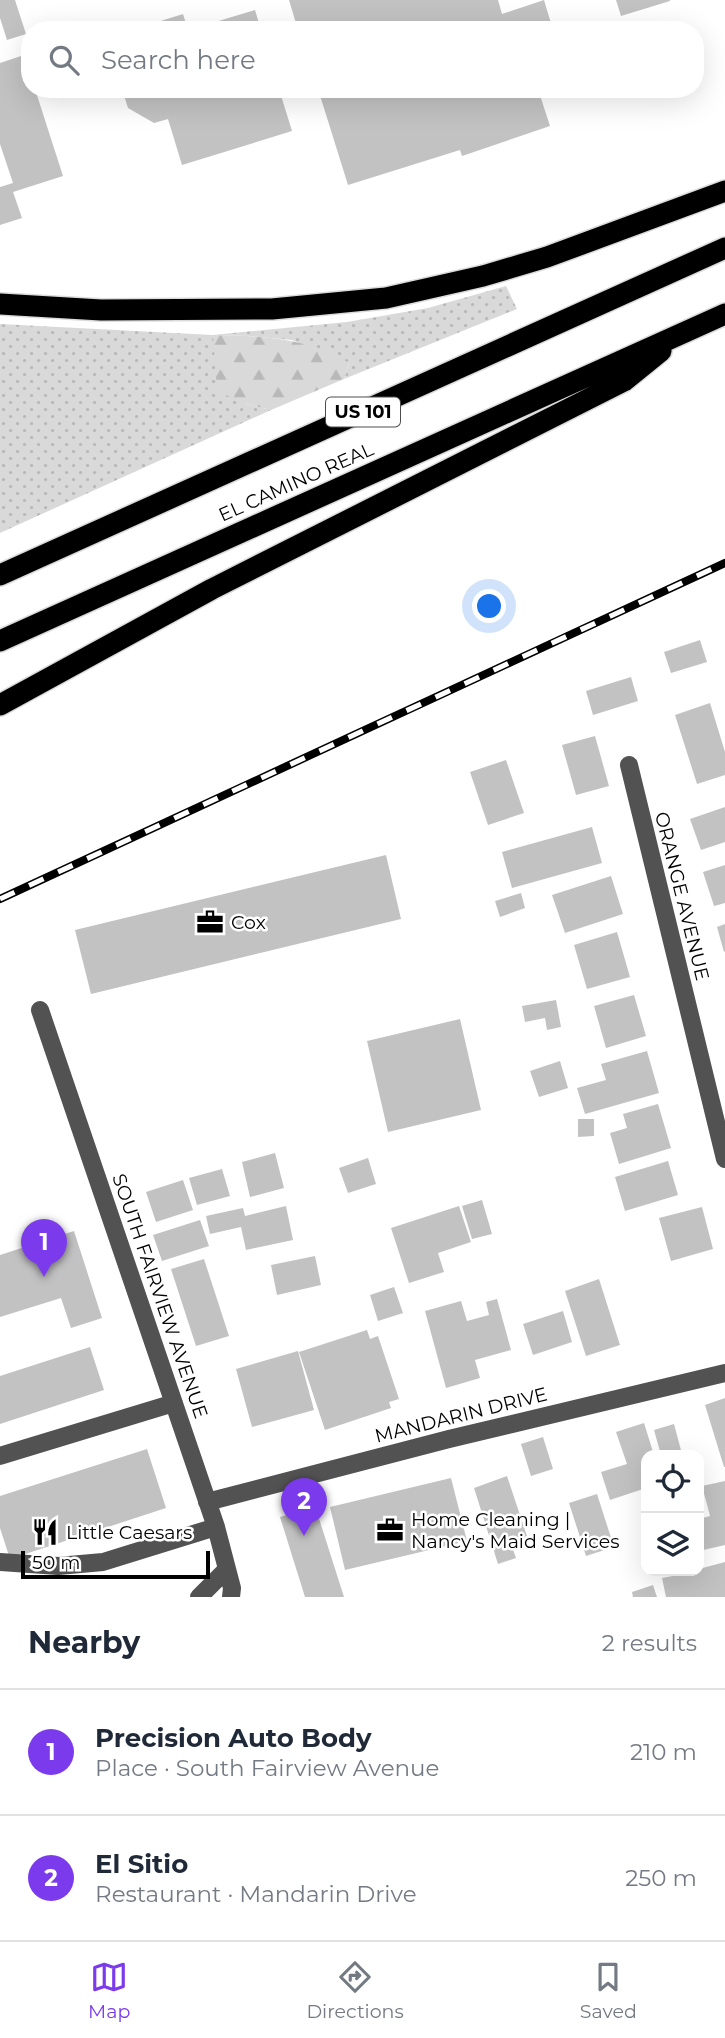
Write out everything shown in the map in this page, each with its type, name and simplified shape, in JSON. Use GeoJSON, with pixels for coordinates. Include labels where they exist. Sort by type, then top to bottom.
{"type":"FeatureCollection","features":[{"type":"Feature","properties":{"kind":"highway"},"geometry":{"type":"LineString","coordinates":[[0,304],[101,310],[272,309],[335,305],[421,292],[547,257],[725,191]]}},
{"type":"Feature","properties":{"kind":"highway","name":"EL CAMINO REAL"},"geometry":{"type":"LineString","coordinates":[[0,575],[725,248]]}},
{"type":"Feature","properties":{"kind":"highway"},"geometry":{"type":"LineString","coordinates":[[0,290],[103,297],[202,310]]}},
{"type":"Feature","properties":{"kind":"highway","name":"EL CAMINO REAL"},"geometry":{"type":"LineString","coordinates":[[0,641],[725,314]]}},
{"type":"Feature","properties":{"kind":"highway"},"geometry":{"type":"LineString","coordinates":[[0,705],[212,589],[624,382],[685,332]]}},
{"type":"Feature","properties":{"kind":"street","name":"ORANGE AVENUE"},"geometry":{"type":"LineString","coordinates":[[629,765],[725,1159]]}},
{"type":"Feature","properties":{"kind":"street","name":"SOUTH FAIRVIEW AVENUE"},"geometry":{"type":"LineString","coordinates":[[40,1010],[216,1527],[234,1594]]}},
{"type":"Feature","properties":{"kind":"street","name":"MANDARIN DRIVE"},"geometry":{"type":"LineString","coordinates":[[207,1502],[461,1436],[725,1373]]}},
{"type":"Feature","properties":{"kind":"street"},"geometry":{"type":"LineString","coordinates":[[0,1456],[174,1403]]}},
{"type":"Feature","properties":{"kind":"street"},"geometry":{"type":"LineString","coordinates":[[0,1562],[58,1566],[103,1562],[216,1527]]}},
{"type":"Feature","properties":{"kind":"street"},"geometry":{"type":"LineString","coordinates":[[199,1597],[226,1570]]}},
{"type":"Feature","properties":{"kind":"green space"},"geometry":{"type":"Polygon","coordinates":[[[506,286],[517,309],[344,379],[349,363],[292,340],[213,335],[347,322],[428,308],[506,286]]]}},
{"type":"Feature","properties":{"kind":"green space"},"geometry":{"type":"Polygon","coordinates":[[[0,324],[213,335],[246,404],[271,410],[0,533],[0,324]]]}},
{"type":"Feature","properties":{"kind":"green space"},"geometry":{"type":"Polygon","coordinates":[[[213,335],[266,337],[300,343],[333,354],[349,363],[344,379],[271,410],[246,404],[217,391],[213,335]]]}},
{"type":"Feature","properties":{"kind":"building"},"geometry":{"type":"Polygon","coordinates":[[[0,0],[15,0],[22,21],[21,36],[7,40],[0,18],[0,0]]]}},
{"type":"Feature","properties":{"kind":"building"},"geometry":{"type":"Polygon","coordinates":[[[289,0],[498,0],[502,14],[544,0],[550,21],[295,21],[289,0]]]}},
{"type":"Feature","properties":{"kind":"building"},"geometry":{"type":"Polygon","coordinates":[[[616,0],[670,0],[670,1],[621,16],[616,0]]]}},
{"type":"Feature","properties":{"kind":"building"},"geometry":{"type":"Polygon","coordinates":[[[255,10],[258,21],[219,21],[255,10]]]}},
{"type":"Feature","properties":{"kind":"building"},"geometry":{"type":"Polygon","coordinates":[[[183,14],[185,21],[161,21],[183,14]]]}},
{"type":"Feature","properties":{"kind":"building"},"geometry":{"type":"Polygon","coordinates":[[[21,56],[21,98],[38,98],[63,176],[13,192],[22,218],[0,225],[0,187],[13,183],[0,144],[0,63],[21,56]]]}},
{"type":"Feature","properties":{"kind":"building"},"geometry":{"type":"Polygon","coordinates":[[[125,98],[282,98],[292,131],[182,165],[168,119],[154,123],[128,108],[125,98]]]}},
{"type":"Feature","properties":{"kind":"building"},"geometry":{"type":"Polygon","coordinates":[[[321,98],[541,98],[550,126],[462,156],[460,150],[348,185],[321,98]]]}},
{"type":"Feature","properties":{"kind":"building"},"geometry":{"type":"Polygon","coordinates":[[[700,640],[707,662],[671,673],[664,652],[700,640]]]}},
{"type":"Feature","properties":{"kind":"building"},"geometry":{"type":"Polygon","coordinates":[[[631,677],[638,701],[593,715],[586,691],[631,677]]]}},
{"type":"Feature","properties":{"kind":"building"},"geometry":{"type":"Polygon","coordinates":[[[710,703],[725,752],[725,775],[697,784],[675,715],[710,703]]]}},
{"type":"Feature","properties":{"kind":"building"},"geometry":{"type":"Polygon","coordinates":[[[595,736],[609,786],[576,795],[562,745],[595,736]]]}},
{"type":"Feature","properties":{"kind":"building"},"geometry":{"type":"Polygon","coordinates":[[[506,760],[524,813],[488,825],[470,772],[506,760]]]}},
{"type":"Feature","properties":{"kind":"building"},"geometry":{"type":"Polygon","coordinates":[[[725,807],[725,842],[701,850],[690,819],[725,807]]]}},
{"type":"Feature","properties":{"kind":"building"},"geometry":{"type":"Polygon","coordinates":[[[592,827],[602,863],[512,888],[502,852],[592,827]]]}},
{"type":"Feature","properties":{"kind":"building"},"geometry":{"type":"Polygon","coordinates":[[[386,855],[401,919],[91,994],[75,930],[386,855]]]}},
{"type":"Feature","properties":{"kind":"building"},"geometry":{"type":"Polygon","coordinates":[[[725,865],[725,903],[714,906],[703,872],[725,865]]]}},
{"type":"Feature","properties":{"kind":"building"},"geometry":{"type":"Polygon","coordinates":[[[611,876],[623,914],[565,933],[552,895],[611,876]]]}},
{"type":"Feature","properties":{"kind":"building"},"geometry":{"type":"Polygon","coordinates":[[[521,893],[525,908],[500,917],[495,901],[521,893]]]}},
{"type":"Feature","properties":{"kind":"building"},"geometry":{"type":"Polygon","coordinates":[[[725,924],[725,951],[724,952],[717,927],[725,924]]]}},
{"type":"Feature","properties":{"kind":"building"},"geometry":{"type":"Polygon","coordinates":[[[617,932],[630,977],[587,989],[574,945],[617,932]]]}},
{"type":"Feature","properties":{"kind":"building"},"geometry":{"type":"Polygon","coordinates":[[[634,995],[646,1036],[606,1048],[594,1006],[634,995]]]}},
{"type":"Feature","properties":{"kind":"building"},"geometry":{"type":"Polygon","coordinates":[[[556,1000],[561,1027],[547,1030],[545,1018],[525,1022],[522,1006],[556,1000]]]}},
{"type":"Feature","properties":{"kind":"building"},"geometry":{"type":"Polygon","coordinates":[[[460,1019],[481,1110],[388,1132],[367,1041],[460,1019]]]}},
{"type":"Feature","properties":{"kind":"building"},"geometry":{"type":"Polygon","coordinates":[[[647,1051],[659,1093],[585,1114],[577,1088],[606,1080],[601,1064],[647,1051]]]}},
{"type":"Feature","properties":{"kind":"building"},"geometry":{"type":"Polygon","coordinates":[[[560,1061],[568,1088],[539,1097],[530,1071],[560,1061]]]}},
{"type":"Feature","properties":{"kind":"building"},"geometry":{"type":"Polygon","coordinates":[[[658,1104],[671,1148],[619,1164],[610,1133],[627,1128],[623,1114],[658,1104]]]}},
{"type":"Feature","properties":{"kind":"building"},"geometry":{"type":"Polygon","coordinates":[[[578,1119],[594,1119],[594,1136],[578,1137],[578,1119]]]}},
{"type":"Feature","properties":{"kind":"building"},"geometry":{"type":"Polygon","coordinates":[[[275,1153],[284,1188],[250,1197],[242,1162],[275,1153]]]}},
{"type":"Feature","properties":{"kind":"building"},"geometry":{"type":"Polygon","coordinates":[[[368,1158],[376,1184],[348,1193],[339,1168],[368,1158]]]}},
{"type":"Feature","properties":{"kind":"building"},"geometry":{"type":"Polygon","coordinates":[[[668,1161],[678,1195],[625,1211],[615,1177],[668,1161]]]}},
{"type":"Feature","properties":{"kind":"building"},"geometry":{"type":"Polygon","coordinates":[[[222,1169],[230,1196],[197,1205],[189,1178],[222,1169]]]}},
{"type":"Feature","properties":{"kind":"building"},"geometry":{"type":"Polygon","coordinates":[[[183,1180],[193,1210],[156,1222],[146,1192],[183,1180]]]}},
{"type":"Feature","properties":{"kind":"building"},"geometry":{"type":"Polygon","coordinates":[[[482,1200],[492,1234],[472,1239],[462,1206],[482,1200]]]}},
{"type":"Feature","properties":{"kind":"building"},"geometry":{"type":"Polygon","coordinates":[[[286,1206],[293,1240],[246,1250],[241,1227],[210,1234],[206,1216],[243,1208],[245,1216],[286,1206]]]}},
{"type":"Feature","properties":{"kind":"building"},"geometry":{"type":"Polygon","coordinates":[[[459,1206],[471,1242],[438,1253],[444,1272],[409,1283],[391,1228],[459,1206]]]}},
{"type":"Feature","properties":{"kind":"building"},"geometry":{"type":"Polygon","coordinates":[[[702,1207],[713,1249],[671,1261],[659,1218],[702,1207]]]}},
{"type":"Feature","properties":{"kind":"building"},"geometry":{"type":"Polygon","coordinates":[[[200,1220],[209,1246],[162,1261],[153,1235],[200,1220]]]}},
{"type":"Feature","properties":{"kind":"building"},"geometry":{"type":"Polygon","coordinates":[[[74,1231],[102,1318],[71,1328],[61,1298],[0,1317],[0,1255],[74,1231]]]}},
{"type":"Feature","properties":{"kind":"building"},"geometry":{"type":"Polygon","coordinates":[[[315,1256],[321,1285],[277,1295],[271,1265],[315,1256]]]}},
{"type":"Feature","properties":{"kind":"building"},"geometry":{"type":"Polygon","coordinates":[[[204,1259],[229,1336],[196,1346],[171,1269],[204,1259]]]}},
{"type":"Feature","properties":{"kind":"building"},"geometry":{"type":"Polygon","coordinates":[[[599,1279],[620,1345],[586,1356],[565,1291],[599,1279]]]}},
{"type":"Feature","properties":{"kind":"building"},"geometry":{"type":"Polygon","coordinates":[[[394,1287],[403,1313],[378,1321],[370,1295],[394,1287]]]}},
{"type":"Feature","properties":{"kind":"building"},"geometry":{"type":"Polygon","coordinates":[[[497,1299],[511,1350],[475,1360],[480,1378],[446,1388],[425,1311],[461,1301],[467,1321],[489,1315],[486,1302],[497,1299]]]}},
{"type":"Feature","properties":{"kind":"building"},"geometry":{"type":"Polygon","coordinates":[[[563,1311],[572,1342],[533,1355],[523,1324],[563,1311]]]}},
{"type":"Feature","properties":{"kind":"building"},"geometry":{"type":"Polygon","coordinates":[[[367,1330],[370,1339],[378,1336],[399,1399],[389,1402],[391,1408],[325,1430],[299,1352],[367,1330]]]}},
{"type":"Feature","properties":{"kind":"building"},"geometry":{"type":"Polygon","coordinates":[[[90,1347],[104,1390],[0,1424],[0,1376],[90,1347]]]}},
{"type":"Feature","properties":{"kind":"building"},"geometry":{"type":"Polygon","coordinates":[[[298,1351],[314,1410],[252,1427],[236,1369],[298,1351]]]}},
{"type":"Feature","properties":{"kind":"building"},"geometry":{"type":"Polygon","coordinates":[[[725,1398],[725,1467],[724,1467],[705,1405],[725,1398]]]}},
{"type":"Feature","properties":{"kind":"building"},"geometry":{"type":"Polygon","coordinates":[[[644,1423],[652,1450],[641,1450],[641,1490],[610,1500],[601,1472],[627,1464],[616,1432],[644,1423]]]}},
{"type":"Feature","properties":{"kind":"building"},"geometry":{"type":"Polygon","coordinates":[[[674,1424],[681,1450],[660,1450],[654,1430],[674,1424]]]}},
{"type":"Feature","properties":{"kind":"building"},"geometry":{"type":"Polygon","coordinates":[[[543,1437],[553,1469],[531,1476],[521,1444],[543,1437]]]}},
{"type":"Feature","properties":{"kind":"building"},"geometry":{"type":"Polygon","coordinates":[[[147,1449],[166,1508],[10,1559],[0,1528],[0,1496],[147,1449]]]}},
{"type":"Feature","properties":{"kind":"building"},"geometry":{"type":"Polygon","coordinates":[[[507,1476],[527,1536],[510,1541],[516,1558],[498,1564],[474,1488],[507,1476]]]}},
{"type":"Feature","properties":{"kind":"building"},"geometry":{"type":"Polygon","coordinates":[[[451,1478],[467,1541],[345,1570],[330,1507],[451,1478]]]}},
{"type":"Feature","properties":{"kind":"building"},"geometry":{"type":"Polygon","coordinates":[[[725,1481],[725,1545],[704,1550],[704,1518],[710,1516],[704,1486],[725,1481]]]}},
{"type":"Feature","properties":{"kind":"building"},"geometry":{"type":"Polygon","coordinates":[[[597,1494],[614,1547],[586,1556],[569,1503],[597,1494]]]}},
{"type":"Feature","properties":{"kind":"building"},"geometry":{"type":"Polygon","coordinates":[[[315,1506],[344,1597],[305,1597],[280,1517],[315,1506]]]}},
{"type":"Feature","properties":{"kind":"building"},"geometry":{"type":"Polygon","coordinates":[[[725,1562],[725,1597],[666,1597],[662,1578],[704,1576],[704,1568],[725,1562]]]}},
{"type":"Feature","properties":{"kind":"building"},"geometry":{"type":"Polygon","coordinates":[[[653,1585],[657,1597],[633,1597],[632,1592],[653,1585]]]}},
{"type":"Feature","properties":{"kind":"railway"},"geometry":{"type":"LineString","coordinates":[[0,899],[725,563]]}},
{"type":"Feature","properties":{"kind":"place","name":"Cox"},"geometry":{"type":"Point","coordinates":[210,922]}},
{"type":"Feature","properties":{"kind":"place","name":"Precision Auto Body"},"geometry":{"type":"Point","coordinates":[44,1277]}},
{"type":"Feature","properties":{"kind":"place","name":"Home Cleaning | Nancy's Maid Services"},"geometry":{"type":"Point","coordinates":[390,1530]}},
{"type":"Feature","properties":{"kind":"place","name":"Little Caesars"},"geometry":{"type":"Point","coordinates":[45,1532]}},
{"type":"Feature","properties":{"kind":"place","name":"El Sitio"},"geometry":{"type":"Point","coordinates":[304,1536]}}]}
